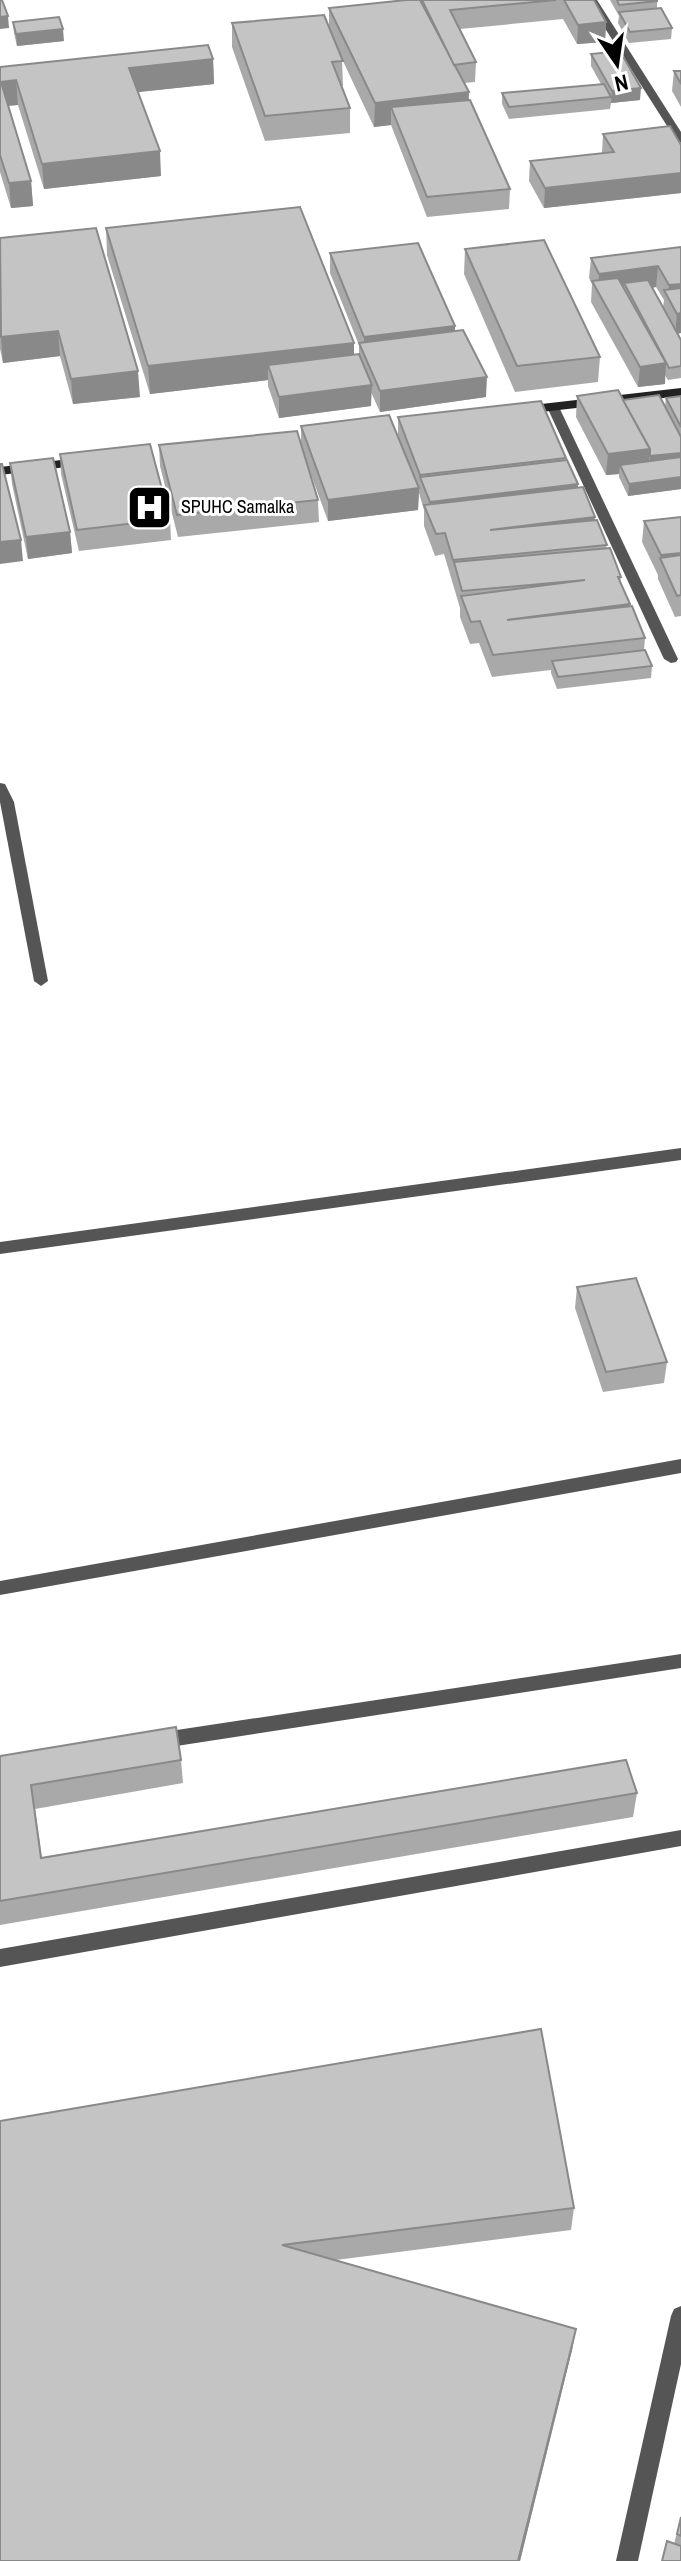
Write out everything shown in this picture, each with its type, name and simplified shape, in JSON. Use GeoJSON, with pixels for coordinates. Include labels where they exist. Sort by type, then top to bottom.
{"type":"FeatureCollection","features":[{"type":"Feature","properties":{"kind":"street"},"geometry":{"type":"LineString","coordinates":[[592,0],[681,140]]}},
{"type":"Feature","properties":{"kind":"street"},"geometry":{"type":"LineString","coordinates":[[506,412],[681,392]]}},
{"type":"Feature","properties":{"kind":"street"},"geometry":{"type":"LineString","coordinates":[[553,407],[671,659]]}},
{"type":"Feature","properties":{"kind":"street"},"geometry":{"type":"LineString","coordinates":[[0,471],[95,460]]}},
{"type":"Feature","properties":{"kind":"street"},"geometry":{"type":"LineString","coordinates":[[0,787],[7,802],[41,981]]}},
{"type":"Feature","properties":{"kind":"street"},"geometry":{"type":"LineString","coordinates":[[0,1248],[681,1154]]}},
{"type":"Feature","properties":{"kind":"street"},"geometry":{"type":"LineString","coordinates":[[0,1588],[681,1466]]}},
{"type":"Feature","properties":{"kind":"street"},"geometry":{"type":"LineString","coordinates":[[139,1744],[681,1661]]}},
{"type":"Feature","properties":{"kind":"street"},"geometry":{"type":"LineString","coordinates":[[0,1958],[681,1838]]}},
{"type":"Feature","properties":{"kind":"street"},"geometry":{"type":"LineString","coordinates":[[627,2561],[681,2316]]}},
{"type":"Feature","properties":{"kind":"building"},"geometry":{"type":"Polygon","coordinates":[[[2,0],[8,16],[0,17],[2,0]]]}},
{"type":"Feature","properties":{"kind":"building"},"geometry":{"type":"Polygon","coordinates":[[[420,0],[469,92],[375,103],[329,8],[420,0]]]}},
{"type":"Feature","properties":{"kind":"building"},"geometry":{"type":"Polygon","coordinates":[[[422,0],[556,0],[450,10],[476,62],[454,65],[422,0]]]}},
{"type":"Feature","properties":{"kind":"building"},"geometry":{"type":"Polygon","coordinates":[[[564,0],[594,0],[606,22],[578,25],[564,0]]]}},
{"type":"Feature","properties":{"kind":"building"},"geometry":{"type":"Polygon","coordinates":[[[617,0],[657,0],[657,1],[619,5],[617,0]]]}},
{"type":"Feature","properties":{"kind":"building"},"geometry":{"type":"Polygon","coordinates":[[[661,8],[672,28],[630,32],[619,12],[661,8]]]}},
{"type":"Feature","properties":{"kind":"building"},"geometry":{"type":"Polygon","coordinates":[[[324,15],[343,61],[332,62],[350,108],[265,116],[232,23],[324,15]]]}},
{"type":"Feature","properties":{"kind":"building"},"geometry":{"type":"Polygon","coordinates":[[[59,17],[63,29],[16,34],[13,22],[59,17]]]}},
{"type":"Feature","properties":{"kind":"building"},"geometry":{"type":"Polygon","coordinates":[[[208,45],[213,59],[129,68],[160,151],[42,164],[16,80],[1,82],[31,181],[9,183],[0,155],[0,67],[208,45]]]}},
{"type":"Feature","properties":{"kind":"building"},"geometry":{"type":"Polygon","coordinates":[[[620,51],[641,88],[612,91],[591,54],[620,51]]]}},
{"type":"Feature","properties":{"kind":"building"},"geometry":{"type":"Polygon","coordinates":[[[674,71],[681,71],[681,84],[674,71]]]}},
{"type":"Feature","properties":{"kind":"building"},"geometry":{"type":"Polygon","coordinates":[[[604,84],[611,97],[509,107],[502,93],[604,84]]]}},
{"type":"Feature","properties":{"kind":"building"},"geometry":{"type":"Polygon","coordinates":[[[470,100],[510,189],[427,197],[391,107],[470,100]]]}},
{"type":"Feature","properties":{"kind":"building"},"geometry":{"type":"Polygon","coordinates":[[[670,126],[681,145],[681,173],[545,188],[530,161],[614,152],[603,134],[670,126]]]}},
{"type":"Feature","properties":{"kind":"building"},"geometry":{"type":"Polygon","coordinates":[[[300,207],[354,343],[148,366],[106,228],[300,207]]]}},
{"type":"Feature","properties":{"kind":"building"},"geometry":{"type":"Polygon","coordinates":[[[96,228],[138,371],[71,379],[58,331],[1,337],[0,238],[96,228]]]}},
{"type":"Feature","properties":{"kind":"building"},"geometry":{"type":"Polygon","coordinates":[[[544,240],[600,357],[517,366],[465,249],[544,240]]]}},
{"type":"Feature","properties":{"kind":"building"},"geometry":{"type":"Polygon","coordinates":[[[418,243],[455,326],[364,337],[330,253],[418,243]]]}},
{"type":"Feature","properties":{"kind":"building"},"geometry":{"type":"Polygon","coordinates":[[[681,247],[681,284],[669,285],[658,266],[599,274],[591,258],[681,247]]]}},
{"type":"Feature","properties":{"kind":"building"},"geometry":{"type":"Polygon","coordinates":[[[618,278],[666,363],[640,367],[592,281],[618,278]]]}},
{"type":"Feature","properties":{"kind":"building"},"geometry":{"type":"Polygon","coordinates":[[[648,280],[681,340],[681,366],[669,368],[624,283],[648,280]]]}},
{"type":"Feature","properties":{"kind":"building"},"geometry":{"type":"Polygon","coordinates":[[[681,288],[681,313],[677,314],[664,290],[681,288]]]}},
{"type":"Feature","properties":{"kind":"building"},"geometry":{"type":"Polygon","coordinates":[[[463,330],[487,377],[380,391],[359,343],[463,330]]]}},
{"type":"Feature","properties":{"kind":"building"},"geometry":{"type":"Polygon","coordinates":[[[359,354],[372,385],[279,397],[268,365],[359,354]]]}},
{"type":"Feature","properties":{"kind":"building"},"geometry":{"type":"Polygon","coordinates":[[[618,390],[650,449],[608,454],[577,396],[618,390]]]}},
{"type":"Feature","properties":{"kind":"building"},"geometry":{"type":"Polygon","coordinates":[[[659,395],[681,437],[681,453],[650,456],[650,449],[623,400],[659,395]]]}},
{"type":"Feature","properties":{"kind":"building"},"geometry":{"type":"Polygon","coordinates":[[[681,396],[681,427],[666,398],[681,396]]]}},
{"type":"Feature","properties":{"kind":"building"},"geometry":{"type":"Polygon","coordinates":[[[541,401],[566,458],[420,475],[398,417],[541,401]]]}},
{"type":"Feature","properties":{"kind":"building"},"geometry":{"type":"Polygon","coordinates":[[[389,415],[419,488],[328,500],[301,426],[389,415]]]}},
{"type":"Feature","properties":{"kind":"building"},"geometry":{"type":"Polygon","coordinates":[[[297,431],[318,500],[177,515],[159,445],[297,431]]]}},
{"type":"Feature","properties":{"kind":"building"},"geometry":{"type":"Polygon","coordinates":[[[150,444],[170,519],[77,530],[60,454],[150,444]]]}},
{"type":"Feature","properties":{"kind":"building"},"geometry":{"type":"Polygon","coordinates":[[[681,457],[681,477],[629,484],[620,465],[681,457]]]}},
{"type":"Feature","properties":{"kind":"building"},"geometry":{"type":"Polygon","coordinates":[[[53,458],[70,532],[26,537],[10,463],[53,458]]]}},
{"type":"Feature","properties":{"kind":"building"},"geometry":{"type":"Polygon","coordinates":[[[567,460],[578,484],[430,502],[420,477],[567,460]]]}},
{"type":"Feature","properties":{"kind":"building"},"geometry":{"type":"Polygon","coordinates":[[[2,464],[21,540],[0,542],[2,464]]]}},
{"type":"Feature","properties":{"kind":"building"},"geometry":{"type":"Polygon","coordinates":[[[583,487],[595,517],[490,530],[597,520],[607,545],[453,560],[445,533],[436,534],[424,505],[583,487]]]}},
{"type":"Feature","properties":{"kind":"building"},"geometry":{"type":"Polygon","coordinates":[[[681,517],[681,553],[661,555],[644,521],[681,517]]]}},
{"type":"Feature","properties":{"kind":"building"},"geometry":{"type":"Polygon","coordinates":[[[610,548],[630,604],[507,620],[632,606],[645,638],[493,655],[480,621],[471,622],[461,596],[585,580],[462,591],[454,562],[610,548]]]}},
{"type":"Feature","properties":{"kind":"building"},"geometry":{"type":"Polygon","coordinates":[[[681,555],[681,595],[677,596],[660,558],[681,555]]]}},
{"type":"Feature","properties":{"kind":"building"},"geometry":{"type":"Polygon","coordinates":[[[645,650],[652,666],[558,677],[552,661],[645,650]]]}},
{"type":"Feature","properties":{"kind":"building"},"geometry":{"type":"Polygon","coordinates":[[[636,1278],[667,1362],[606,1372],[577,1287],[636,1278]]]}},
{"type":"Feature","properties":{"kind":"building"},"geometry":{"type":"Polygon","coordinates":[[[176,1727],[181,1760],[31,1785],[41,1858],[626,1760],[637,1793],[0,1901],[0,1756],[176,1727]]]}},
{"type":"Feature","properties":{"kind":"building"},"geometry":{"type":"Polygon","coordinates":[[[541,2029],[574,2208],[282,2245],[576,2329],[518,2561],[0,2561],[0,2121],[541,2029]]]}},
{"type":"Feature","properties":{"kind":"building"},"geometry":{"type":"Polygon","coordinates":[[[667,2541],[681,2546],[681,2561],[662,2561],[667,2541]]]}},
{"type":"Feature","properties":{"kind":"place","name":"SPUHC Samalka"},"geometry":{"type":"Point","coordinates":[150,507]}}]}
